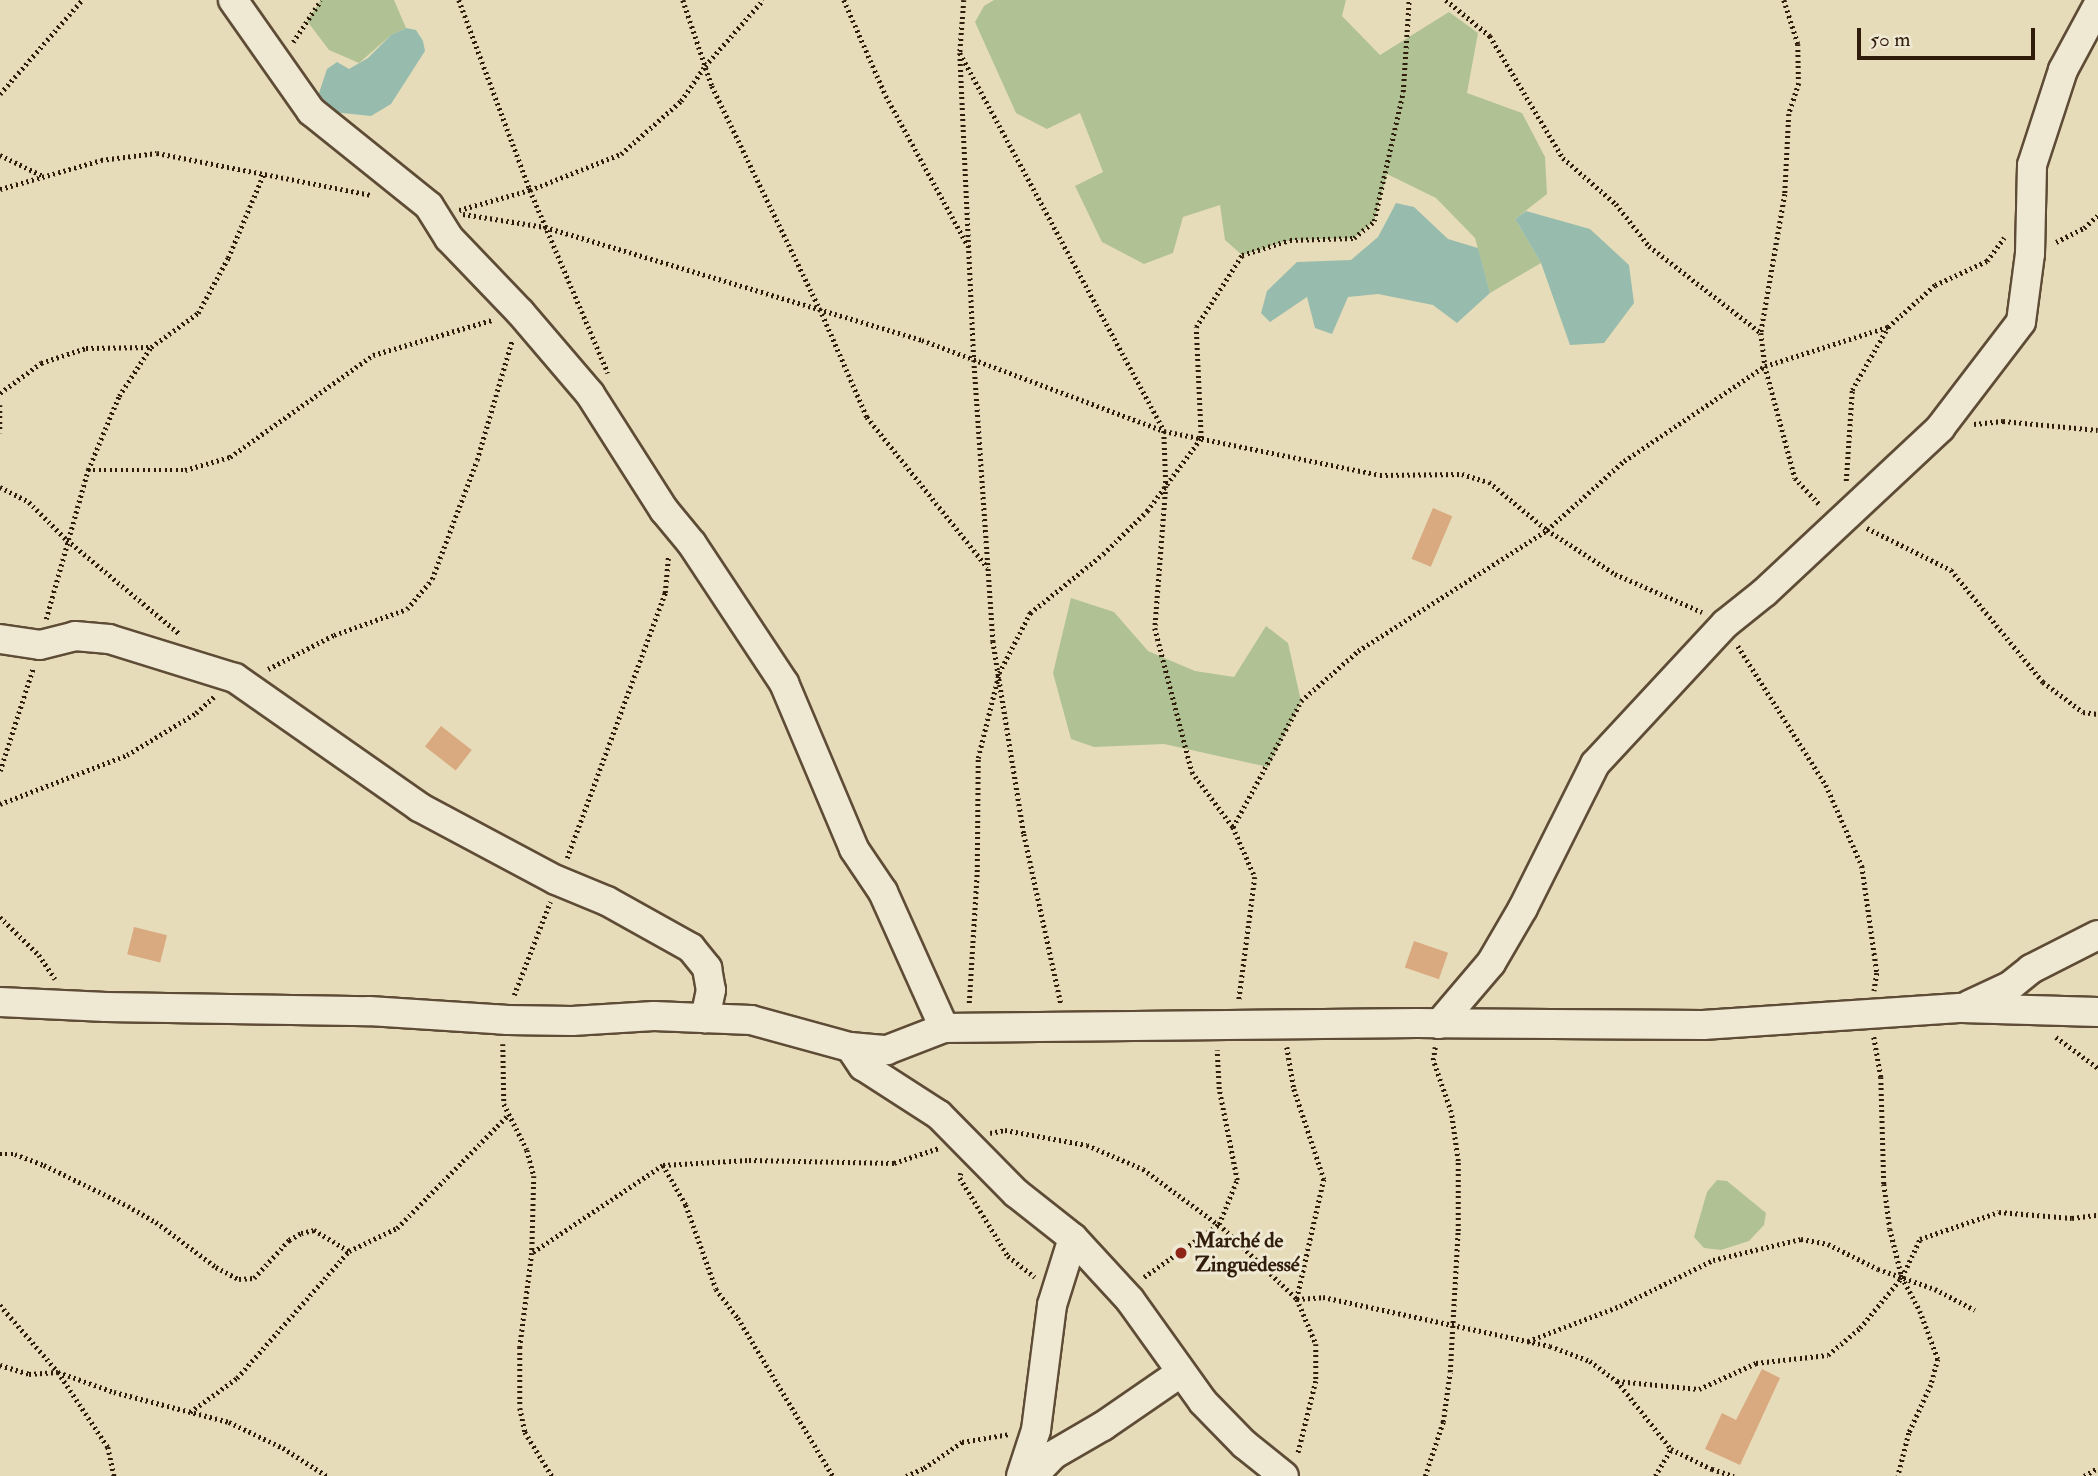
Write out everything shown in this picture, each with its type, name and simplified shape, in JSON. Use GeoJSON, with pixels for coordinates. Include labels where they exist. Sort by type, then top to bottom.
{"type":"FeatureCollection","features":[{"type":"Feature","properties":{"kind":"street"},"geometry":{"type":"LineString","coordinates":[[233,0],[311,111],[429,206],[449,238],[520,312],[590,394],[664,510],[692,544],[784,683],[854,849],[883,891],[956,1028]]}},
{"type":"Feature","properties":{"kind":"street"},"geometry":{"type":"LineString","coordinates":[[1439,1024],[1491,962],[1523,908],[1595,764],[1725,624],[1765,593],[1940,428],[2021,322],[2030,254],[2032,165],[2063,70],[2098,5]]}},
{"type":"Feature","properties":{"kind":"street"},"geometry":{"type":"LineString","coordinates":[[0,639],[40,645],[75,636],[109,639],[235,678],[419,807],[556,880],[607,901],[691,948],[707,968],[711,990],[705,1018]]}},
{"type":"Feature","properties":{"kind":"street"},"geometry":{"type":"LineString","coordinates":[[1962,1008],[2010,986],[2031,969],[2093,940]]}},
{"type":"Feature","properties":{"kind":"street"},"geometry":{"type":"LineString","coordinates":[[0,1002],[106,1007],[369,1011],[547,1021],[654,1016],[751,1020],[850,1047],[887,1050],[956,1028],[1703,1025],[1962,1008],[2098,1012]]}},
{"type":"Feature","properties":{"kind":"street"},"geometry":{"type":"LineString","coordinates":[[850,1047],[863,1066],[939,1115],[1016,1193],[1073,1238],[1123,1292],[1203,1402],[1244,1444],[1290,1469]]}},
{"type":"Feature","properties":{"kind":"street"},"geometry":{"type":"LineString","coordinates":[[1021,1476],[1036,1430],[1037,1402],[1056,1294],[1073,1238]]}},
{"type":"Feature","properties":{"kind":"street"},"geometry":{"type":"LineString","coordinates":[[1033,1476],[1053,1455],[1103,1426],[1180,1373]]}},
{"type":"Feature","properties":{"kind":"path"},"geometry":{"type":"LineString","coordinates":[[0,94],[82,0]]}},
{"type":"Feature","properties":{"kind":"path"},"geometry":{"type":"LineString","coordinates":[[279,64],[321,0]]}},
{"type":"Feature","properties":{"kind":"path"},"geometry":{"type":"LineString","coordinates":[[459,0],[530,190],[609,377]]}},
{"type":"Feature","properties":{"kind":"path"},"geometry":{"type":"LineString","coordinates":[[683,0],[712,86],[820,310],[867,417],[988,568]]}},
{"type":"Feature","properties":{"kind":"path"},"geometry":{"type":"LineString","coordinates":[[763,0],[705,66],[681,101],[621,154],[530,190],[451,212],[545,227],[820,310],[974,360],[1164,430],[1380,475],[1462,474],[1489,482],[1547,530],[1615,574],[1684,602],[1725,624],[1826,785],[1862,866],[1877,973],[1870,1013],[1881,1077],[1884,1184],[1890,1229],[1902,1277],[1920,1311],[1938,1359],[1931,1385],[1909,1433],[1898,1476]]}},
{"type":"Feature","properties":{"kind":"path"},"geometry":{"type":"LineString","coordinates":[[845,0],[886,96],[969,248]]}},
{"type":"Feature","properties":{"kind":"path"},"geometry":{"type":"LineString","coordinates":[[964,0],[960,53],[974,360],[988,568],[999,673],[1024,834],[1066,1028]]}},
{"type":"Feature","properties":{"kind":"path"},"geometry":{"type":"LineString","coordinates":[[956,1028],[978,872],[978,758],[999,673],[1030,613],[1103,554],[1147,511],[1201,438],[1195,327],[1242,255],[1290,240],[1354,238],[1374,221],[1404,92],[1409,0]]}},
{"type":"Feature","properties":{"kind":"path"},"geometry":{"type":"LineString","coordinates":[[1446,0],[1490,36],[1563,158],[1615,204],[1649,246],[1761,333]]}},
{"type":"Feature","properties":{"kind":"path"},"geometry":{"type":"LineString","coordinates":[[1784,0],[1798,44],[1799,83],[1789,114],[1784,205],[1761,333],[1765,366],[1794,478],[1822,507],[1951,570],[2043,682],[2083,712],[2098,714]]}},
{"type":"Feature","properties":{"kind":"path"},"geometry":{"type":"LineString","coordinates":[[960,53],[1164,430],[1166,486],[1155,628],[1192,772],[1233,827],[1255,877],[1226,1026],[1219,1089],[1237,1180],[1219,1224],[1123,1292]]}},
{"type":"Feature","properties":{"kind":"path"},"geometry":{"type":"LineString","coordinates":[[0,189],[102,160],[156,153],[376,195]]}},
{"type":"Feature","properties":{"kind":"path"},"geometry":{"type":"LineString","coordinates":[[0,155],[45,177]]}},
{"type":"Feature","properties":{"kind":"path"},"geometry":{"type":"LineString","coordinates":[[0,771],[40,645],[88,470],[120,396],[151,347],[198,313],[228,258],[264,173]]}},
{"type":"Feature","properties":{"kind":"path"},"geometry":{"type":"LineString","coordinates":[[2030,254],[2084,228],[2098,215]]}},
{"type":"Feature","properties":{"kind":"path"},"geometry":{"type":"LineString","coordinates":[[1843,518],[1852,390],[1888,327],[1935,285],[1987,261],[2012,228]]}},
{"type":"Feature","properties":{"kind":"path"},"geometry":{"type":"LineString","coordinates":[[88,470],[185,470],[230,457],[373,355],[520,312]]}},
{"type":"Feature","properties":{"kind":"path"},"geometry":{"type":"LineString","coordinates":[[0,804],[127,755],[196,713],[235,678],[273,668],[334,635],[407,609],[432,579],[477,460],[520,312]]}},
{"type":"Feature","properties":{"kind":"path"},"geometry":{"type":"LineString","coordinates":[[1233,827],[1301,701],[1358,651],[1547,530],[1624,461],[1765,366],[1888,327]]}},
{"type":"Feature","properties":{"kind":"path"},"geometry":{"type":"LineString","coordinates":[[0,393],[41,363],[86,348],[151,347]]}},
{"type":"Feature","properties":{"kind":"path"},"geometry":{"type":"LineString","coordinates":[[0,405],[0,433]]}},
{"type":"Feature","properties":{"kind":"path"},"geometry":{"type":"LineString","coordinates":[[1940,428],[2003,421],[2098,430]]}},
{"type":"Feature","properties":{"kind":"path"},"geometry":{"type":"LineString","coordinates":[[0,487],[29,502],[67,540],[184,637]]}},
{"type":"Feature","properties":{"kind":"path"},"geometry":{"type":"LineString","coordinates":[[565,863],[666,593],[668,554]]}},
{"type":"Feature","properties":{"kind":"path"},"geometry":{"type":"LineString","coordinates":[[510,1006],[555,889]]}},
{"type":"Feature","properties":{"kind":"path"},"geometry":{"type":"LineString","coordinates":[[0,917],[39,955],[72,1004]]}},
{"type":"Feature","properties":{"kind":"path"},"geometry":{"type":"LineString","coordinates":[[1425,1476],[1443,1422],[1450,1372],[1458,1231],[1458,1161],[1451,1112],[1433,1060],[1439,1024]]}},
{"type":"Feature","properties":{"kind":"path"},"geometry":{"type":"LineString","coordinates":[[1283,1025],[1294,1089],[1324,1179],[1297,1299]]}},
{"type":"Feature","properties":{"kind":"path"},"geometry":{"type":"LineString","coordinates":[[503,1042],[504,1104],[527,1150],[534,1177],[532,1253],[520,1347],[520,1408],[525,1432],[552,1476]]}},
{"type":"Feature","properties":{"kind":"path"},"geometry":{"type":"LineString","coordinates":[[190,1412],[237,1378],[349,1251],[397,1228],[508,1115]]}},
{"type":"Feature","properties":{"kind":"path"},"geometry":{"type":"LineString","coordinates":[[532,1253],[663,1165],[748,1160],[894,1163],[965,1139],[1005,1130],[1087,1145],[1143,1169],[1219,1224],[1297,1299],[1316,1344],[1316,1381],[1290,1469]]}},
{"type":"Feature","properties":{"kind":"path"},"geometry":{"type":"LineString","coordinates":[[965,1139],[960,1178],[1008,1256],[1056,1294]]}},
{"type":"Feature","properties":{"kind":"path"},"geometry":{"type":"LineString","coordinates":[[0,1154],[15,1154],[44,1165],[128,1206],[165,1227],[216,1267],[239,1279],[254,1278],[289,1240],[301,1233],[314,1230],[332,1238],[349,1251]]}},
{"type":"Feature","properties":{"kind":"path"},"geometry":{"type":"LineString","coordinates":[[663,1165],[686,1205],[716,1289],[738,1318],[832,1476]]}},
{"type":"Feature","properties":{"kind":"path"},"geometry":{"type":"LineString","coordinates":[[1616,1381],[1699,1389],[1756,1363],[1828,1355],[1860,1328],[1902,1277],[1920,1239],[1999,1212],[2072,1218],[2098,1215]]}},
{"type":"Feature","properties":{"kind":"path"},"geometry":{"type":"LineString","coordinates":[[1527,1341],[1620,1306],[1713,1260],[1801,1239],[1828,1244],[1935,1289],[1975,1310]]}},
{"type":"Feature","properties":{"kind":"path"},"geometry":{"type":"LineString","coordinates":[[1297,1299],[1324,1297],[1550,1346],[1590,1361],[1616,1381],[1671,1449],[1712,1469],[1734,1476]]}},
{"type":"Feature","properties":{"kind":"path"},"geometry":{"type":"LineString","coordinates":[[0,1305],[58,1372],[108,1447],[114,1476]]}},
{"type":"Feature","properties":{"kind":"path"},"geometry":{"type":"LineString","coordinates":[[0,1365],[29,1374],[58,1372],[114,1392],[239,1427],[283,1448],[327,1476]]}},
{"type":"Feature","properties":{"kind":"path"},"geometry":{"type":"LineString","coordinates":[[906,1476],[924,1468],[962,1442],[1036,1430]]}},
{"type":"Feature","properties":{"kind":"path"},"geometry":{"type":"LineString","coordinates":[[1655,1476],[1671,1449]]}},
{"type":"Feature","properties":{"kind":"path"},"geometry":{"type":"LineString","coordinates":[[2084,1476],[2098,1468]]}},
{"type":"Feature","properties":{"kind":"shaded area"},"geometry":{"type":"Polygon","coordinates":[[[321,0],[394,0],[406,28],[391,35],[359,63],[329,50],[307,21],[321,0]]]}},
{"type":"Feature","properties":{"kind":"shaded area"},"geometry":{"type":"Polygon","coordinates":[[[994,0],[1346,0],[1342,16],[1380,55],[1449,12],[1478,33],[1467,93],[1522,113],[1545,157],[1547,194],[1515,219],[1541,263],[1490,293],[1475,238],[1436,198],[1387,174],[1374,221],[1354,238],[1290,240],[1242,255],[1225,240],[1220,205],[1183,217],[1173,253],[1144,264],[1102,242],[1075,186],[1103,172],[1080,113],[1047,129],[1016,113],[975,22],[984,6],[994,0]]]}},
{"type":"Feature","properties":{"kind":"shaded area"},"geometry":{"type":"Polygon","coordinates":[[[406,28],[416,30],[423,41],[425,51],[391,104],[371,116],[323,111],[315,105],[327,69],[337,62],[349,69],[368,58],[391,35],[406,28]]]}},
{"type":"Feature","properties":{"kind":"shaded area"},"geometry":{"type":"Polygon","coordinates":[[[1396,203],[1414,207],[1448,239],[1478,248],[1490,293],[1457,323],[1433,305],[1378,294],[1348,297],[1332,334],[1315,328],[1307,297],[1270,322],[1261,313],[1267,291],[1297,262],[1351,260],[1378,237],[1396,203]]]}},
{"type":"Feature","properties":{"kind":"shaded area"},"geometry":{"type":"Polygon","coordinates":[[[1526,211],[1590,229],[1629,265],[1634,303],[1604,343],[1570,345],[1541,263],[1515,219],[1526,211]]]}},
{"type":"Feature","properties":{"kind":"shaded area"},"geometry":{"type":"Polygon","coordinates":[[[1071,598],[1114,612],[1148,651],[1195,671],[1234,677],[1266,626],[1288,643],[1301,701],[1268,767],[1164,744],[1094,747],[1071,739],[1053,673],[1071,598]]]}},
{"type":"Feature","properties":{"kind":"shaded area"},"geometry":{"type":"Polygon","coordinates":[[[1717,1180],[1727,1181],[1766,1213],[1764,1225],[1749,1241],[1721,1250],[1704,1248],[1694,1237],[1707,1192],[1717,1180]]]}},
{"type":"Feature","properties":{"kind":"building"},"geometry":{"type":"Polygon","coordinates":[[[1433,508],[1452,516],[1431,567],[1412,559],[1433,508]]]}},
{"type":"Feature","properties":{"kind":"building"},"geometry":{"type":"Polygon","coordinates":[[[441,726],[472,750],[456,770],[425,746],[441,726]]]}},
{"type":"Feature","properties":{"kind":"building"},"geometry":{"type":"Polygon","coordinates":[[[134,927],[167,935],[160,962],[127,954],[134,927]]]}},
{"type":"Feature","properties":{"kind":"building"},"geometry":{"type":"Polygon","coordinates":[[[1414,941],[1448,953],[1439,979],[1405,967],[1414,941]]]}},
{"type":"Feature","properties":{"kind":"building"},"geometry":{"type":"Polygon","coordinates":[[[1762,1369],[1780,1378],[1740,1465],[1705,1449],[1722,1413],[1736,1420],[1762,1369]]]}},
{"type":"Feature","properties":{"kind":"place","name":"Marché de Zinguedessé"},"geometry":{"type":"Point","coordinates":[1181,1253]}}]}
